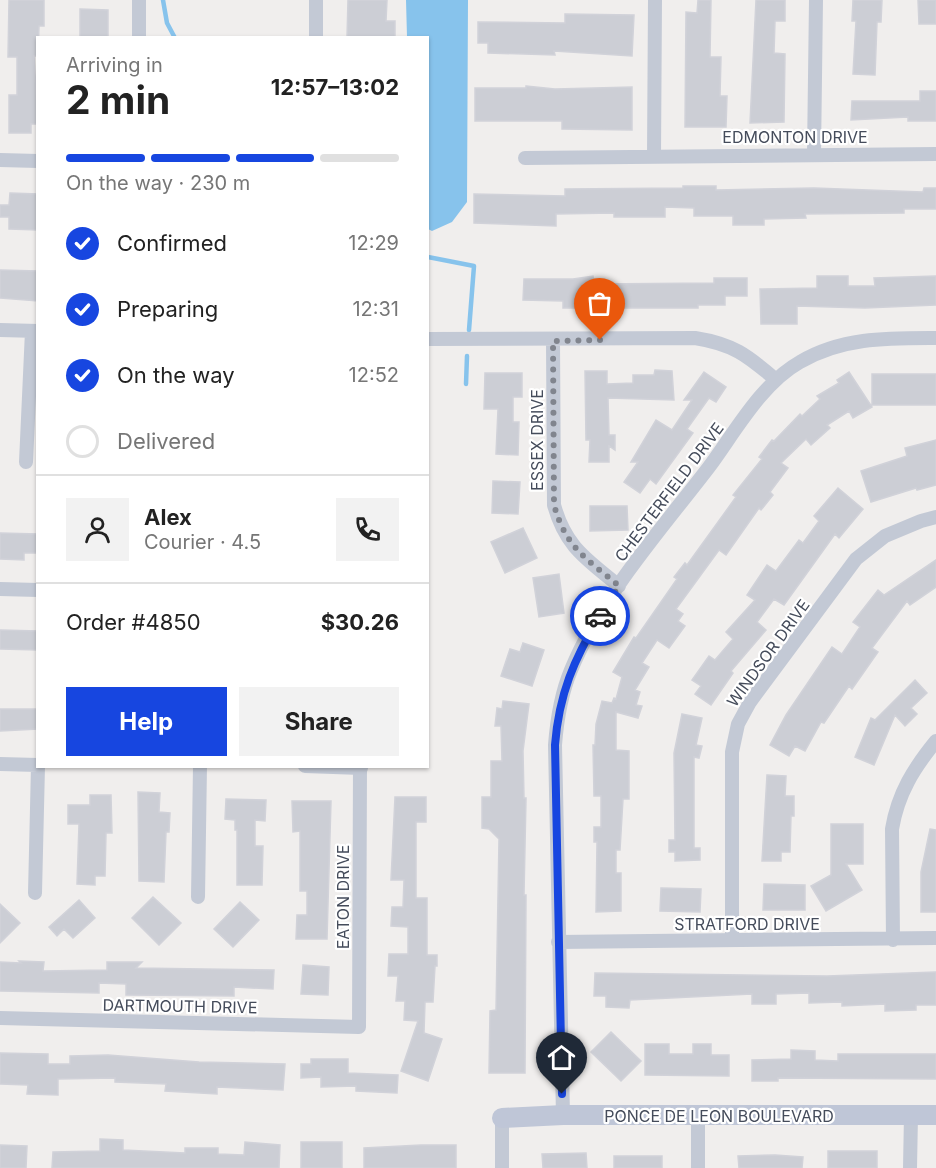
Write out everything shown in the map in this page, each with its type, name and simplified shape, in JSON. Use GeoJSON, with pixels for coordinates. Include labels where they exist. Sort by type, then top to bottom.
{"type":"FeatureCollection","features":[{"type":"Feature","properties":{"kind":"street"},"geometry":{"type":"LineString","coordinates":[[139,0],[139,36]]}},
{"type":"Feature","properties":{"kind":"street"},"geometry":{"type":"LineString","coordinates":[[316,0],[316,36]]}},
{"type":"Feature","properties":{"kind":"street"},"geometry":{"type":"LineString","coordinates":[[654,0],[654,156]]}},
{"type":"Feature","properties":{"kind":"street"},"geometry":{"type":"LineString","coordinates":[[814,154],[816,0]]}},
{"type":"Feature","properties":{"kind":"street","name":"EDMONTON DRIVE"},"geometry":{"type":"LineString","coordinates":[[525,158],[936,154]]}},
{"type":"Feature","properties":{"kind":"street"},"geometry":{"type":"LineString","coordinates":[[0,160],[36,161]]}},
{"type":"Feature","properties":{"kind":"street"},"geometry":{"type":"LineString","coordinates":[[0,330],[35,331],[26,462]]}},
{"type":"Feature","properties":{"kind":"street"},"geometry":{"type":"LineString","coordinates":[[429,339],[553,341],[695,338],[720,342],[742,352],[775,379]]}},
{"type":"Feature","properties":{"kind":"street","name":"CHESTERFIELD DRIVE"},"geometry":{"type":"LineString","coordinates":[[563,1115],[555,745],[558,712],[575,661],[619,586],[775,379],[819,351],[845,343],[875,338],[936,338]]}},
{"type":"Feature","properties":{"kind":"street","name":"ESSEX DRIVE"},"geometry":{"type":"LineString","coordinates":[[553,341],[554,505],[560,528],[574,548],[619,586]]}},
{"type":"Feature","properties":{"kind":"street","name":"WINDSOR DRIVE"},"geometry":{"type":"LineString","coordinates":[[732,940],[732,752],[738,724],[750,702],[856,559],[885,536],[936,517]]}},
{"type":"Feature","properties":{"kind":"street"},"geometry":{"type":"LineString","coordinates":[[0,589],[36,590]]}},
{"type":"Feature","properties":{"kind":"street"},"geometry":{"type":"LineString","coordinates":[[893,940],[894,814],[912,770],[936,741]]}},
{"type":"Feature","properties":{"kind":"street"},"geometry":{"type":"LineString","coordinates":[[0,764],[36,766]]}},
{"type":"Feature","properties":{"kind":"street"},"geometry":{"type":"LineString","coordinates":[[34,892],[38,768]]}},
{"type":"Feature","properties":{"kind":"street"},"geometry":{"type":"LineString","coordinates":[[198,897],[200,768]]}},
{"type":"Feature","properties":{"kind":"street","name":"EATON DRIVE"},"geometry":{"type":"LineString","coordinates":[[359,1027],[361,768]]}},
{"type":"Feature","properties":{"kind":"street","name":"STRATFORD DRIVE"},"geometry":{"type":"LineString","coordinates":[[558,942],[936,938]]}},
{"type":"Feature","properties":{"kind":"street","name":"DARTMOUTH DRIVE"},"geometry":{"type":"LineString","coordinates":[[0,1018],[359,1027]]}},
{"type":"Feature","properties":{"kind":"street","name":"PONCE DE LEON BOULEVARD"},"geometry":{"type":"LineString","coordinates":[[502,1118],[563,1115],[698,1117],[936,1115]]}},
{"type":"Feature","properties":{"kind":"street"},"geometry":{"type":"LineString","coordinates":[[910,1115],[910,1168]]}},
{"type":"Feature","properties":{"kind":"street"},"geometry":{"type":"LineString","coordinates":[[698,1117],[698,1168]]}},
{"type":"Feature","properties":{"kind":"street"},"geometry":{"type":"LineString","coordinates":[[502,1118],[502,1168]]}},
{"type":"Feature","properties":{"kind":"water"},"geometry":{"type":"Polygon","coordinates":[[[406,0],[468,0],[467,202],[452,222],[432,231],[429,230],[429,36],[407,36],[406,0]]]}},
{"type":"Feature","properties":{"kind":"building"},"geometry":{"type":"Polygon","coordinates":[[[9,0],[44,0],[44,26],[39,26],[39,36],[36,36],[36,56],[34,56],[36,124],[31,124],[31,133],[9,133],[9,95],[17,95],[17,57],[8,57],[9,0]]]}},
{"type":"Feature","properties":{"kind":"building"},"geometry":{"type":"Polygon","coordinates":[[[348,0],[387,0],[386,21],[395,21],[395,36],[347,36],[348,0]]]}},
{"type":"Feature","properties":{"kind":"building"},"geometry":{"type":"Polygon","coordinates":[[[698,0],[711,0],[710,57],[721,57],[720,96],[727,96],[726,127],[685,127],[686,12],[697,13],[698,0]]]}},
{"type":"Feature","properties":{"kind":"building"},"geometry":{"type":"Polygon","coordinates":[[[756,0],[785,0],[785,21],[775,21],[774,53],[785,54],[784,122],[750,123],[756,0]]]}},
{"type":"Feature","properties":{"kind":"building"},"geometry":{"type":"Polygon","coordinates":[[[853,0],[882,0],[881,22],[877,22],[875,75],[853,74],[856,21],[852,21],[853,0]]]}},
{"type":"Feature","properties":{"kind":"building"},"geometry":{"type":"Polygon","coordinates":[[[918,0],[936,0],[936,24],[919,24],[918,0]]]}},
{"type":"Feature","properties":{"kind":"building"},"geometry":{"type":"Polygon","coordinates":[[[80,9],[108,10],[108,36],[80,36],[80,9]]]}},
{"type":"Feature","properties":{"kind":"building"},"geometry":{"type":"Polygon","coordinates":[[[565,14],[634,15],[632,56],[554,51],[555,55],[488,53],[488,43],[478,43],[478,22],[565,23],[565,14]]]}},
{"type":"Feature","properties":{"kind":"building"},"geometry":{"type":"Polygon","coordinates":[[[526,86],[555,89],[632,87],[632,130],[562,129],[562,121],[475,121],[475,88],[526,88],[526,86]]]}},
{"type":"Feature","properties":{"kind":"building"},"geometry":{"type":"Polygon","coordinates":[[[920,91],[936,91],[936,121],[908,121],[908,117],[851,120],[852,101],[920,101],[920,91]]]}},
{"type":"Feature","properties":{"kind":"building"},"geometry":{"type":"Polygon","coordinates":[[[683,186],[716,186],[716,190],[814,188],[923,192],[924,188],[936,188],[936,209],[904,209],[904,213],[805,214],[806,218],[764,219],[764,225],[733,225],[733,216],[694,216],[694,208],[665,207],[665,217],[614,217],[614,213],[556,214],[556,226],[474,223],[474,194],[565,196],[565,189],[683,188],[683,186]]]}},
{"type":"Feature","properties":{"kind":"building"},"geometry":{"type":"Polygon","coordinates":[[[10,193],[36,194],[36,230],[9,229],[9,217],[0,217],[0,205],[9,205],[10,193]]]}},
{"type":"Feature","properties":{"kind":"building"},"geometry":{"type":"Polygon","coordinates":[[[0,270],[36,271],[36,301],[0,298],[0,270]]]}},
{"type":"Feature","properties":{"kind":"building"},"geometry":{"type":"Polygon","coordinates":[[[593,276],[594,284],[714,283],[714,278],[747,278],[747,296],[725,296],[725,305],[698,305],[698,308],[563,308],[563,301],[523,300],[524,279],[573,279],[593,276]]]}},
{"type":"Feature","properties":{"kind":"building"},"geometry":{"type":"Polygon","coordinates":[[[817,276],[848,276],[848,286],[875,286],[874,278],[936,276],[936,305],[865,308],[797,306],[797,324],[761,324],[760,289],[817,288],[817,276]]]}},
{"type":"Feature","properties":{"kind":"building"},"geometry":{"type":"Polygon","coordinates":[[[655,370],[672,371],[674,400],[608,398],[609,435],[615,435],[615,450],[609,446],[609,462],[589,462],[590,440],[586,440],[585,371],[607,371],[607,384],[633,383],[633,375],[654,375],[655,370]]]}},
{"type":"Feature","properties":{"kind":"building"},"geometry":{"type":"Polygon","coordinates":[[[704,372],[726,387],[716,402],[709,398],[687,429],[693,433],[656,484],[650,479],[640,493],[624,482],[638,462],[631,462],[656,420],[672,430],[692,400],[684,400],[704,372]]]}},
{"type":"Feature","properties":{"kind":"building"},"geometry":{"type":"Polygon","coordinates":[[[849,372],[872,407],[853,418],[849,411],[827,425],[830,428],[811,445],[806,439],[781,463],[788,468],[770,492],[773,495],[761,510],[759,508],[726,555],[719,550],[676,609],[683,614],[678,621],[685,626],[669,648],[657,640],[642,663],[649,667],[635,690],[640,692],[636,705],[642,706],[638,718],[616,712],[616,750],[629,751],[629,799],[623,799],[620,850],[616,850],[616,873],[621,873],[621,911],[596,912],[597,842],[594,842],[594,827],[601,827],[601,796],[594,796],[593,745],[595,745],[596,724],[602,701],[612,703],[614,698],[616,699],[622,677],[613,672],[634,637],[636,638],[677,579],[674,577],[685,563],[687,565],[736,497],[733,495],[762,459],[759,457],[772,440],[774,441],[800,414],[802,416],[820,399],[817,396],[839,383],[837,380],[849,372]]]}},
{"type":"Feature","properties":{"kind":"building"},"geometry":{"type":"Polygon","coordinates":[[[485,373],[522,373],[522,397],[513,397],[513,422],[519,422],[518,455],[496,454],[498,409],[484,409],[485,373]]]}},
{"type":"Feature","properties":{"kind":"building"},"geometry":{"type":"Polygon","coordinates":[[[872,374],[936,374],[936,405],[872,405],[872,374]]]}},
{"type":"Feature","properties":{"kind":"building"},"geometry":{"type":"Polygon","coordinates":[[[936,440],[936,485],[917,490],[916,488],[871,502],[861,471],[907,456],[905,448],[936,440]]]}},
{"type":"Feature","properties":{"kind":"building"},"geometry":{"type":"Polygon","coordinates":[[[493,481],[520,482],[518,514],[492,513],[493,481]]]}},
{"type":"Feature","properties":{"kind":"building"},"geometry":{"type":"Polygon","coordinates":[[[838,488],[863,509],[839,538],[835,534],[784,605],[774,599],[757,622],[766,630],[731,671],[733,673],[711,705],[695,694],[701,686],[692,680],[709,656],[715,660],[733,639],[726,632],[755,600],[747,595],[767,565],[776,571],[799,540],[803,543],[819,521],[814,516],[838,488]]]}},
{"type":"Feature","properties":{"kind":"building"},"geometry":{"type":"Polygon","coordinates":[[[590,506],[627,506],[628,530],[590,531],[590,506]]]}},
{"type":"Feature","properties":{"kind":"building"},"geometry":{"type":"Polygon","coordinates":[[[523,528],[537,558],[505,573],[491,542],[523,528]]]}},
{"type":"Feature","properties":{"kind":"building"},"geometry":{"type":"Polygon","coordinates":[[[0,533],[36,534],[36,553],[24,553],[24,560],[0,559],[0,533]]]}},
{"type":"Feature","properties":{"kind":"building"},"geometry":{"type":"Polygon","coordinates":[[[936,560],[936,587],[910,605],[907,601],[872,648],[878,652],[852,689],[849,686],[824,723],[821,722],[805,751],[795,746],[789,756],[770,745],[786,715],[832,647],[842,654],[860,627],[853,622],[878,590],[884,595],[936,560]]]}},
{"type":"Feature","properties":{"kind":"building"},"geometry":{"type":"Polygon","coordinates":[[[559,574],[564,613],[539,617],[533,578],[559,574]]]}},
{"type":"Feature","properties":{"kind":"building"},"geometry":{"type":"Polygon","coordinates":[[[0,630],[36,631],[36,650],[0,649],[0,630]]]}},
{"type":"Feature","properties":{"kind":"building"},"geometry":{"type":"Polygon","coordinates":[[[523,643],[544,650],[532,686],[501,676],[510,649],[520,652],[523,643]]]}},
{"type":"Feature","properties":{"kind":"building"},"geometry":{"type":"Polygon","coordinates":[[[915,680],[927,693],[911,708],[917,714],[905,726],[895,715],[874,765],[855,757],[871,718],[875,720],[915,680]]]}},
{"type":"Feature","properties":{"kind":"building"},"geometry":{"type":"Polygon","coordinates":[[[503,701],[529,704],[523,751],[524,798],[526,798],[525,1073],[489,1073],[490,1011],[496,1010],[499,839],[489,829],[482,828],[482,797],[491,797],[491,761],[502,761],[501,726],[495,726],[497,708],[502,709],[503,701]]]}},
{"type":"Feature","properties":{"kind":"building"},"geometry":{"type":"Polygon","coordinates":[[[0,709],[36,709],[36,729],[0,731],[0,709]]]}},
{"type":"Feature","properties":{"kind":"building"},"geometry":{"type":"Polygon","coordinates":[[[682,714],[702,718],[696,745],[702,746],[699,758],[694,757],[694,848],[700,848],[700,860],[675,861],[675,852],[669,852],[669,840],[675,840],[674,753],[682,714]]]}},
{"type":"Feature","properties":{"kind":"building"},"geometry":{"type":"Polygon","coordinates":[[[767,775],[786,776],[785,796],[794,796],[790,852],[781,852],[781,861],[762,861],[767,775]]]}},
{"type":"Feature","properties":{"kind":"building"},"geometry":{"type":"Polygon","coordinates":[[[138,792],[160,793],[159,812],[170,813],[169,832],[166,832],[164,882],[139,881],[138,792]]]}},
{"type":"Feature","properties":{"kind":"building"},"geometry":{"type":"Polygon","coordinates":[[[90,795],[111,795],[112,833],[106,833],[105,876],[95,876],[95,885],[77,884],[79,824],[68,824],[68,805],[90,805],[90,795]]]}},
{"type":"Feature","properties":{"kind":"building"},"geometry":{"type":"Polygon","coordinates":[[[395,797],[426,797],[426,822],[416,822],[416,898],[427,898],[427,955],[437,955],[437,966],[435,966],[433,1002],[425,1002],[424,1033],[442,1039],[428,1081],[401,1071],[418,1021],[404,1020],[405,1001],[396,1001],[398,976],[388,976],[389,954],[408,954],[408,927],[391,926],[392,907],[403,907],[404,880],[391,880],[395,797]]]}},
{"type":"Feature","properties":{"kind":"building"},"geometry":{"type":"Polygon","coordinates":[[[226,799],[266,800],[265,821],[255,820],[255,846],[263,846],[262,885],[237,885],[237,830],[235,830],[235,820],[225,819],[226,799]]]}},
{"type":"Feature","properties":{"kind":"building"},"geometry":{"type":"Polygon","coordinates":[[[292,801],[331,801],[327,939],[296,939],[297,915],[307,915],[307,891],[300,891],[300,831],[293,832],[292,801]]]}},
{"type":"Feature","properties":{"kind":"building"},"geometry":{"type":"Polygon","coordinates":[[[831,824],[863,824],[863,864],[846,864],[862,890],[826,911],[811,886],[831,875],[831,824]]]}},
{"type":"Feature","properties":{"kind":"building"},"geometry":{"type":"Polygon","coordinates":[[[930,829],[936,830],[936,912],[921,912],[921,872],[930,829]]]}},
{"type":"Feature","properties":{"kind":"building"},"geometry":{"type":"Polygon","coordinates":[[[764,884],[805,885],[805,910],[763,910],[764,884]]]}},
{"type":"Feature","properties":{"kind":"building"},"geometry":{"type":"Polygon","coordinates":[[[661,888],[701,889],[700,912],[660,911],[661,888]]]}},
{"type":"Feature","properties":{"kind":"building"},"geometry":{"type":"Polygon","coordinates":[[[153,897],[181,923],[159,945],[132,918],[153,897]]]}},
{"type":"Feature","properties":{"kind":"building"},"geometry":{"type":"Polygon","coordinates":[[[79,900],[95,918],[73,938],[64,929],[57,936],[49,927],[79,900]]]}},
{"type":"Feature","properties":{"kind":"building"},"geometry":{"type":"Polygon","coordinates":[[[240,902],[259,920],[233,947],[214,929],[240,902]]]}},
{"type":"Feature","properties":{"kind":"building"},"geometry":{"type":"Polygon","coordinates":[[[0,904],[20,923],[0,943],[0,904]]]}},
{"type":"Feature","properties":{"kind":"building"},"geometry":{"type":"Polygon","coordinates":[[[19,961],[44,962],[43,971],[107,970],[107,962],[142,962],[136,968],[274,970],[273,989],[234,987],[234,996],[126,995],[126,984],[99,983],[99,993],[0,991],[0,962],[21,963],[19,961]]]}},
{"type":"Feature","properties":{"kind":"building"},"geometry":{"type":"Polygon","coordinates":[[[303,965],[329,967],[328,995],[301,994],[303,965]]]}},
{"type":"Feature","properties":{"kind":"building"},"geometry":{"type":"Polygon","coordinates":[[[936,972],[936,1005],[916,1005],[916,1010],[885,1011],[885,1004],[842,1006],[842,1002],[809,1003],[809,993],[776,994],[776,1004],[752,1004],[752,994],[630,1000],[629,1008],[606,1007],[606,996],[594,996],[595,973],[827,976],[936,972]]]}},
{"type":"Feature","properties":{"kind":"building"},"geometry":{"type":"Polygon","coordinates":[[[611,1032],[641,1061],[621,1081],[591,1052],[611,1032]]]}},
{"type":"Feature","properties":{"kind":"building"},"geometry":{"type":"Polygon","coordinates":[[[645,1044],[669,1044],[669,1054],[693,1054],[693,1044],[711,1044],[711,1055],[729,1055],[729,1076],[645,1075],[645,1044]]]}},
{"type":"Feature","properties":{"kind":"building"},"geometry":{"type":"Polygon","coordinates":[[[791,1050],[815,1051],[815,1060],[838,1061],[838,1054],[936,1054],[936,1079],[778,1078],[778,1081],[752,1081],[752,1060],[791,1059],[791,1050]]]}},
{"type":"Feature","properties":{"kind":"building"},"geometry":{"type":"Polygon","coordinates":[[[0,1053],[48,1054],[48,1064],[70,1064],[70,1056],[108,1055],[199,1062],[285,1064],[283,1090],[217,1087],[217,1094],[165,1091],[166,1084],[115,1082],[115,1078],[58,1079],[58,1095],[27,1094],[28,1085],[0,1084],[0,1053]]]}},
{"type":"Feature","properties":{"kind":"building"},"geometry":{"type":"Polygon","coordinates":[[[311,1059],[348,1059],[348,1073],[398,1075],[397,1093],[356,1091],[356,1086],[321,1087],[321,1077],[301,1078],[301,1064],[311,1064],[311,1059]]]}},
{"type":"Feature","properties":{"kind":"building"},"geometry":{"type":"Polygon","coordinates":[[[100,1139],[123,1140],[123,1150],[185,1153],[185,1148],[218,1148],[218,1154],[244,1155],[245,1142],[280,1145],[279,1168],[52,1168],[53,1152],[100,1151],[100,1139]]]}},
{"type":"Feature","properties":{"kind":"building"},"geometry":{"type":"Polygon","coordinates":[[[301,1142],[342,1142],[342,1168],[301,1168],[301,1142]]]}},
{"type":"Feature","properties":{"kind":"building"},"geometry":{"type":"Polygon","coordinates":[[[0,1145],[27,1146],[26,1168],[0,1168],[0,1145]]]}},
{"type":"Feature","properties":{"kind":"building"},"geometry":{"type":"Polygon","coordinates":[[[456,1145],[456,1168],[364,1168],[364,1148],[456,1145]]]}},
{"type":"Feature","properties":{"kind":"building"},"geometry":{"type":"Polygon","coordinates":[[[828,1151],[877,1151],[877,1168],[828,1168],[828,1151]]]}},
{"type":"Feature","properties":{"kind":"building"},"geometry":{"type":"Polygon","coordinates":[[[586,1153],[587,1168],[543,1168],[542,1154],[586,1153]]]}},
{"type":"Feature","properties":{"kind":"building"},"geometry":{"type":"Polygon","coordinates":[[[614,1156],[662,1156],[662,1168],[614,1168],[614,1156]]]}},
{"type":"Feature","properties":{"kind":"building"},"geometry":{"type":"Polygon","coordinates":[[[738,1156],[803,1157],[802,1168],[739,1168],[738,1156]]]}},
{"type":"Feature","properties":{"kind":"waterway"},"geometry":{"type":"LineString","coordinates":[[163,0],[167,23],[174,36]]}},
{"type":"Feature","properties":{"kind":"waterway"},"geometry":{"type":"LineString","coordinates":[[429,257],[474,266],[469,330]]}},
{"type":"Feature","properties":{"kind":"waterway"},"geometry":{"type":"LineString","coordinates":[[466,384],[467,356]]}},
{"type":"Feature","properties":{"kind":"way so far"},"geometry":{"type":"LineString","coordinates":[[600,340],[553,341],[554,505],[560,528],[574,548],[619,586],[600,616]]}},
{"type":"Feature","properties":{"kind":"route"},"geometry":{"type":"LineString","coordinates":[[562,1094],[555,745],[558,712],[570,671],[600,616]]}}]}
